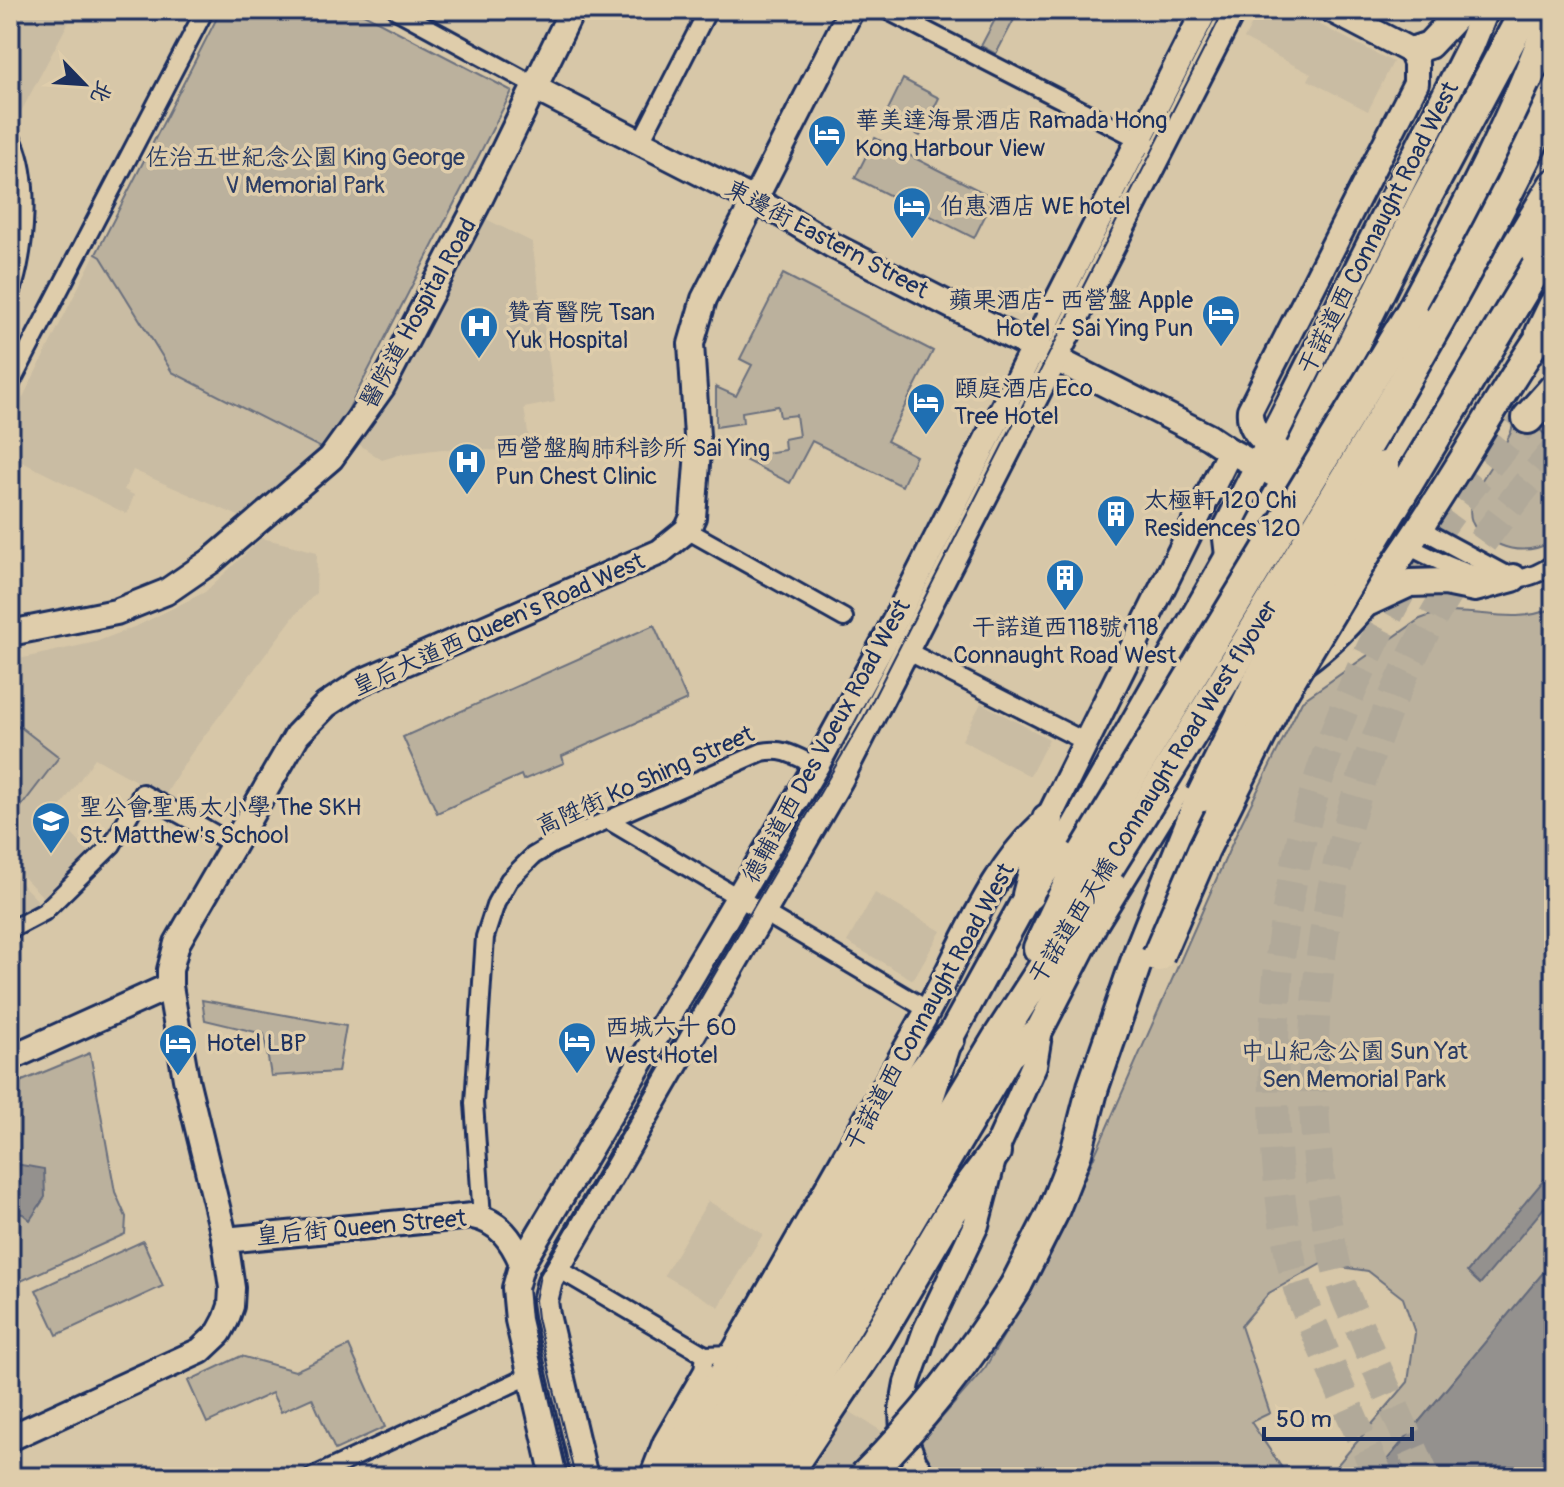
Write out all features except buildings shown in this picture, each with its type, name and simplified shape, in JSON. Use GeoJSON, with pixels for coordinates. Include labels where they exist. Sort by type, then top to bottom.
{"type":"FeatureCollection","features":[{"type":"Feature","properties":{"kind":"highway"},"geometry":{"type":"LineString","coordinates":[[1291,470],[1423,203],[1526,10]]}},
{"type":"Feature","properties":{"kind":"highway"},"geometry":{"type":"LineString","coordinates":[[997,1040],[1079,862],[1412,311],[1489,159],[1554,10]]}},
{"type":"Feature","properties":{"kind":"highway","name":"干諾道西天橋 Connaught Road West flyover"},"geometry":{"type":"LineString","coordinates":[[734,1477],[997,1040],[1155,793],[1372,437],[1497,215],[1554,96]]}},
{"type":"Feature","properties":{"kind":"highway","name":"干諾道西天橋 Connaught Road West flyover"},"geometry":{"type":"LineString","coordinates":[[864,1477],[899,1443],[952,1379],[1016,1285],[1052,1214],[1076,1153],[1093,1087],[1146,936],[1202,796],[1259,680],[1554,185]]}},
{"type":"Feature","properties":{"kind":"highway"},"geometry":{"type":"LineString","coordinates":[[1076,1153],[1204,849],[1256,741],[1313,638],[1554,238]]}},
{"type":"Feature","properties":{"kind":"highway"},"geometry":{"type":"LineString","coordinates":[[1528,418],[1554,389]]}},
{"type":"Feature","properties":{"kind":"highway"},"geometry":{"type":"LineString","coordinates":[[1028,895],[1048,819]]}},
{"type":"Feature","properties":{"kind":"highway"},"geometry":{"type":"LineString","coordinates":[[689,1477],[808,1275],[909,1092],[949,1039]]}},
{"type":"Feature","properties":{"kind":"highway"},"geometry":{"type":"LineString","coordinates":[[784,1477],[905,1292],[951,1212],[995,1152]]}},
{"type":"Feature","properties":{"kind":"main road","name":"醫院道 Hospital Road"},"geometry":{"type":"LineString","coordinates":[[10,633],[116,612],[166,592],[211,561],[326,463],[382,387],[477,205],[572,10]]}},
{"type":"Feature","properties":{"kind":"main road"},"geometry":{"type":"LineString","coordinates":[[687,530],[693,517],[698,451],[691,344],[704,299],[851,10]]}},
{"type":"Feature","properties":{"kind":"main road","name":"德輔道西 Des Voeux Road West"},"geometry":{"type":"LineString","coordinates":[[554,1477],[516,1301],[515,1288],[522,1263],[816,766],[885,640],[1205,10]]}},
{"type":"Feature","properties":{"kind":"main road","name":"德輔道西 Des Voeux Road West"},"geometry":{"type":"LineString","coordinates":[[585,1477],[545,1301],[546,1291],[840,780],[1233,10]]}},
{"type":"Feature","properties":{"kind":"main road"},"geometry":{"type":"LineString","coordinates":[[1332,10],[1411,51],[1429,45],[1462,10]]}},
{"type":"Feature","properties":{"kind":"main road","name":"干諾道西 Connaught Road West"},"geometry":{"type":"LineString","coordinates":[[1229,556],[1226,530],[1470,47],[1485,10]]}},
{"type":"Feature","properties":{"kind":"main road","name":"干諾道西 Connaught Road West"},"geometry":{"type":"LineString","coordinates":[[1264,455],[1249,420],[1250,410],[1416,83],[1416,63],[1411,51]]}},
{"type":"Feature","properties":{"kind":"main road","name":"東邊街 Eastern Street"},"geometry":{"type":"LineString","coordinates":[[534,85],[832,245],[1209,437],[1230,451],[1264,455],[1414,537]]}},
{"type":"Feature","properties":{"kind":"main road"},"geometry":{"type":"LineString","coordinates":[[10,144],[17,168],[19,217],[15,266],[10,284]]}},
{"type":"Feature","properties":{"kind":"main road"},"geometry":{"type":"LineString","coordinates":[[923,1477],[903,1433],[902,1410],[907,1383],[926,1330],[976,1225],[995,1152],[1034,1065],[1040,1029],[1095,922],[1205,743],[1235,710],[1320,650],[1343,631],[1369,602],[1414,537],[1550,318]]}},
{"type":"Feature","properties":{"kind":"main road","name":"干諾道西 Connaught Road West"},"geometry":{"type":"LineString","coordinates":[[667,1477],[679,1447],[928,1010],[1001,874],[1032,833],[1048,819],[1230,451]]}},
{"type":"Feature","properties":{"kind":"main road","name":"干諾道西 Connaught Road West"},"geometry":{"type":"LineString","coordinates":[[713,1477],[928,1105],[949,1039],[1028,895],[1072,832],[1229,556],[1252,541],[1291,470]]}},
{"type":"Feature","properties":{"kind":"main road","name":"皇后大道西 Queen's Road West"},"geometry":{"type":"LineString","coordinates":[[10,1438],[200,1351],[219,1333],[231,1306],[232,1288],[225,1240],[186,1079],[170,970],[177,943],[297,735],[310,719],[361,682],[660,552],[687,530]]}},
{"type":"Feature","properties":{"kind":"main road"},"geometry":{"type":"LineString","coordinates":[[1369,602],[1410,583],[1445,582],[1475,588],[1513,578]]}},
{"type":"Feature","properties":{"kind":"main road"},"geometry":{"type":"LineString","coordinates":[[10,1058],[170,986]]}},
{"type":"Feature","properties":{"kind":"main road"},"geometry":{"type":"LineString","coordinates":[[759,1477],[1009,1056],[1040,1029]]}},
{"type":"Feature","properties":{"kind":"main road","name":"皇后街 Queen Street"},"geometry":{"type":"LineString","coordinates":[[225,1240],[464,1216],[482,1218],[504,1233],[522,1263]]}},
{"type":"Feature","properties":{"kind":"street"},"geometry":{"type":"LineString","coordinates":[[10,385],[205,10]]}},
{"type":"Feature","properties":{"kind":"street","name":"東邊街 Eastern Street"},"geometry":{"type":"LineString","coordinates":[[396,10],[534,85]]}},
{"type":"Feature","properties":{"kind":"street"},"geometry":{"type":"LineString","coordinates":[[640,143],[708,10]]}},
{"type":"Feature","properties":{"kind":"street"},"geometry":{"type":"LineString","coordinates":[[886,10],[1162,151]]}},
{"type":"Feature","properties":{"kind":"street"},"geometry":{"type":"LineString","coordinates":[[687,530],[844,618]]}},
{"type":"Feature","properties":{"kind":"street"},"geometry":{"type":"LineString","coordinates":[[1414,537],[1478,578],[1530,577],[1554,563]]}},
{"type":"Feature","properties":{"kind":"street"},"geometry":{"type":"LineString","coordinates":[[907,651],[1086,742]]}},
{"type":"Feature","properties":{"kind":"street","name":"高陞街 Ko Shing Street"},"geometry":{"type":"LineString","coordinates":[[482,1218],[474,1103],[483,952],[491,915],[501,892],[524,863],[553,844],[762,752],[789,752],[816,766]]}},
{"type":"Feature","properties":{"kind":"street"},"geometry":{"type":"LineString","coordinates":[[10,930],[44,912],[112,845],[142,793],[233,844]]}},
{"type":"Feature","properties":{"kind":"street"},"geometry":{"type":"LineString","coordinates":[[608,820],[928,1010]]}},
{"type":"Feature","properties":{"kind":"street"},"geometry":{"type":"LineString","coordinates":[[557,1268],[705,1355],[732,1354]]}},
{"type":"Feature","properties":{"kind":"street"},"geometry":{"type":"LineString","coordinates":[[648,1477],[662,1441],[703,1370],[705,1355]]}},
{"type":"Feature","properties":{"kind":"street"},"geometry":{"type":"LineString","coordinates":[[312,1477],[531,1375]]}},
{"type":"Feature","properties":{"kind":"street"},"geometry":{"type":"LineString","coordinates":[[872,1477],[883,1469],[897,1467],[923,1477]]}},
{"type":"Feature","properties":{"kind":"shaded area"},"geometry":{"type":"Polygon","coordinates":[[[10,10],[75,10],[16,121],[10,113],[10,10]]]}},
{"type":"Feature","properties":{"kind":"shaded area"},"geometry":{"type":"Polygon","coordinates":[[[1259,10],[1291,10],[1393,62],[1368,111],[1308,80],[1311,74],[1244,39],[1259,10]]]}},
{"type":"Feature","properties":{"kind":"shaded area","name":"贊育醫院 Tsan Yuk Hospital"},"geometry":{"type":"Polygon","coordinates":[[[482,217],[532,242],[555,402],[524,408],[531,451],[442,449],[382,460],[357,443],[394,388],[482,217]]]}},
{"type":"Feature","properties":{"kind":"shaded area"},"geometry":{"type":"Polygon","coordinates":[[[95,254],[101,257],[172,372],[327,451],[250,521],[133,470],[124,490],[134,495],[127,514],[10,456],[10,423],[95,254]]]}},
{"type":"Feature","properties":{"kind":"shaded area"},"geometry":{"type":"Polygon","coordinates":[[[262,538],[317,552],[316,593],[295,615],[190,755],[164,797],[95,758],[54,816],[89,852],[43,897],[17,870],[13,858],[10,860],[10,661],[96,642],[139,625],[205,592],[262,538]]]}},
{"type":"Feature","properties":{"kind":"shaded area"},"geometry":{"type":"Polygon","coordinates":[[[981,703],[1049,739],[1030,776],[962,740],[981,703]]]}},
{"type":"Feature","properties":{"kind":"shaded area"},"geometry":{"type":"Polygon","coordinates":[[[10,865],[16,878],[39,902],[10,918],[10,865]]]}},
{"type":"Feature","properties":{"kind":"shaded area"},"geometry":{"type":"Polygon","coordinates":[[[875,893],[941,931],[913,980],[847,942],[875,893]]]}},
{"type":"Feature","properties":{"kind":"shaded area"},"geometry":{"type":"Polygon","coordinates":[[[10,1163],[44,1169],[45,1197],[30,1220],[23,1214],[10,1212],[10,1163]]]}},
{"type":"Feature","properties":{"kind":"shaded area"},"geometry":{"type":"Polygon","coordinates":[[[1554,1168],[1554,1196],[1480,1284],[1467,1272],[1554,1168]]]}},
{"type":"Feature","properties":{"kind":"shaded area"},"geometry":{"type":"Polygon","coordinates":[[[708,1201],[763,1234],[719,1307],[664,1275],[708,1201]]]}},
{"type":"Feature","properties":{"kind":"shaded area"},"geometry":{"type":"Polygon","coordinates":[[[1554,1260],[1554,1477],[1373,1477],[1531,1287],[1554,1260]]]}},
{"type":"Feature","properties":{"kind":"shaded area"},"geometry":{"type":"Polygon","coordinates":[[[829,1399],[893,1438],[862,1477],[784,1477],[829,1399]]]}},
{"type":"Feature","properties":{"kind":"green space","name":"佐治五世紀念公園 King George V Memorial Park"},"geometry":{"type":"Polygon","coordinates":[[[221,10],[356,10],[512,91],[327,451],[172,372],[101,257],[96,254],[221,10]]]}},
{"type":"Feature","properties":{"kind":"green space"},"geometry":{"type":"Polygon","coordinates":[[[1000,10],[1019,10],[996,54],[981,46],[1000,10]]]}},
{"type":"Feature","properties":{"kind":"green space"},"geometry":{"type":"Polygon","coordinates":[[[903,79],[939,98],[920,136],[884,118],[903,79]]]}},
{"type":"Feature","properties":{"kind":"green space"},"geometry":{"type":"Polygon","coordinates":[[[875,138],[994,198],[974,238],[855,178],[875,138]]]}},
{"type":"Feature","properties":{"kind":"green space"},"geometry":{"type":"Polygon","coordinates":[[[783,274],[933,351],[887,441],[916,456],[902,486],[812,441],[790,483],[739,457],[785,450],[784,439],[799,436],[796,415],[780,417],[778,406],[742,412],[743,423],[716,427],[716,387],[736,396],[752,365],[740,359],[783,274]]]}},
{"type":"Feature","properties":{"kind":"green space"},"geometry":{"type":"Polygon","coordinates":[[[1517,408],[1554,443],[1554,541],[1528,549],[1500,545],[1481,534],[1472,522],[1471,508],[1475,493],[1511,432],[1517,408]]]}},
{"type":"Feature","properties":{"kind":"green space","name":"中山紀念公園 Sun Yat Sen Memorial Park"},"geometry":{"type":"Polygon","coordinates":[[[1554,608],[1554,1260],[1373,1477],[1327,1477],[1408,1382],[1415,1333],[1403,1298],[1368,1271],[1321,1264],[1269,1293],[1241,1326],[1270,1413],[1251,1422],[1288,1477],[943,1477],[912,1452],[985,1368],[1052,1252],[1238,830],[1302,701],[1420,619],[1452,612],[1518,616],[1554,608]]]}},
{"type":"Feature","properties":{"kind":"green space"},"geometry":{"type":"Polygon","coordinates":[[[654,625],[687,700],[562,756],[564,763],[523,780],[521,775],[437,813],[403,737],[654,625]]]}},
{"type":"Feature","properties":{"kind":"green space"},"geometry":{"type":"Polygon","coordinates":[[[19,726],[59,757],[10,821],[10,738],[19,726]]]}},
{"type":"Feature","properties":{"kind":"green space"},"geometry":{"type":"Polygon","coordinates":[[[202,1000],[346,1026],[338,1072],[271,1076],[264,1034],[205,1020],[202,1000]]]}},
{"type":"Feature","properties":{"kind":"green space"},"geometry":{"type":"Polygon","coordinates":[[[90,1053],[115,1192],[126,1217],[125,1234],[10,1286],[10,1086],[90,1053]]]}},
{"type":"Feature","properties":{"kind":"green space"},"geometry":{"type":"Polygon","coordinates":[[[143,1241],[163,1286],[57,1335],[36,1290],[143,1241]]]}},
{"type":"Feature","properties":{"kind":"green space"},"geometry":{"type":"Polygon","coordinates":[[[349,1346],[385,1427],[335,1450],[312,1398],[281,1412],[272,1393],[207,1423],[188,1381],[241,1356],[295,1371],[349,1346]]]}},
{"type":"Feature","properties":{"kind":"tunnel"},"geometry":{"type":"LineString","coordinates":[[1379,1477],[1303,1302],[1287,1241],[1278,1169],[1274,1097],[1275,1023],[1281,950],[1293,878],[1310,808],[1360,671],[1393,605],[1431,542],[1465,494],[1528,418]]}},
{"type":"Feature","properties":{"kind":"tunnel"},"geometry":{"type":"LineString","coordinates":[[1425,1477],[1344,1291],[1322,1195],[1314,1112],[1315,1028],[1323,945],[1338,862],[1361,782],[1391,703],[1427,628],[1455,581],[1502,515],[1554,452]]}},
{"type":"Feature","properties":{"kind":"tram line"},"geometry":{"type":"LineString","coordinates":[[575,1477],[537,1318],[535,1300],[540,1275],[864,717],[1224,10]]}},
{"type":"Feature","properties":{"kind":"place","name":"華美達海景酒店 Ramada Hong Kong Harbour View"},"geometry":{"type":"Point","coordinates":[827,168]}},
{"type":"Feature","properties":{"kind":"place","name":"伯惠酒店 WE hotel"},"geometry":{"type":"Point","coordinates":[912,240]}},
{"type":"Feature","properties":{"kind":"place","name":"蘋果酒店- 西營盤 Apple Hotel - Sai Ying Pun"},"geometry":{"type":"Point","coordinates":[1221,348]}},
{"type":"Feature","properties":{"kind":"place","name":"贊育醫院 Tsan Yuk Hospital"},"geometry":{"type":"Point","coordinates":[479,360]}},
{"type":"Feature","properties":{"kind":"place","name":"頤庭酒店 Eco Tree Hotel"},"geometry":{"type":"Point","coordinates":[926,436]}},
{"type":"Feature","properties":{"kind":"place","name":"西營盤胸肺科診所 Sai Ying Pun Chest Clinic"},"geometry":{"type":"Point","coordinates":[467,496]}},
{"type":"Feature","properties":{"kind":"place","name":"太極軒 120 Chi Residences 120"},"geometry":{"type":"Point","coordinates":[1116,548]}},
{"type":"Feature","properties":{"kind":"place","name":"干諾道西118號 118 Connaught Road West"},"geometry":{"type":"Point","coordinates":[1065,612]}},
{"type":"Feature","properties":{"kind":"place","name":"聖公會聖馬太小學 The SKH St. Matthew's School"},"geometry":{"type":"Point","coordinates":[51,855]}},
{"type":"Feature","properties":{"kind":"place","name":"西城六十 60 West Hotel"},"geometry":{"type":"Point","coordinates":[577,1075]}},
{"type":"Feature","properties":{"kind":"place","name":"Hotel LBP"},"geometry":{"type":"Point","coordinates":[178,1077]}}]}
